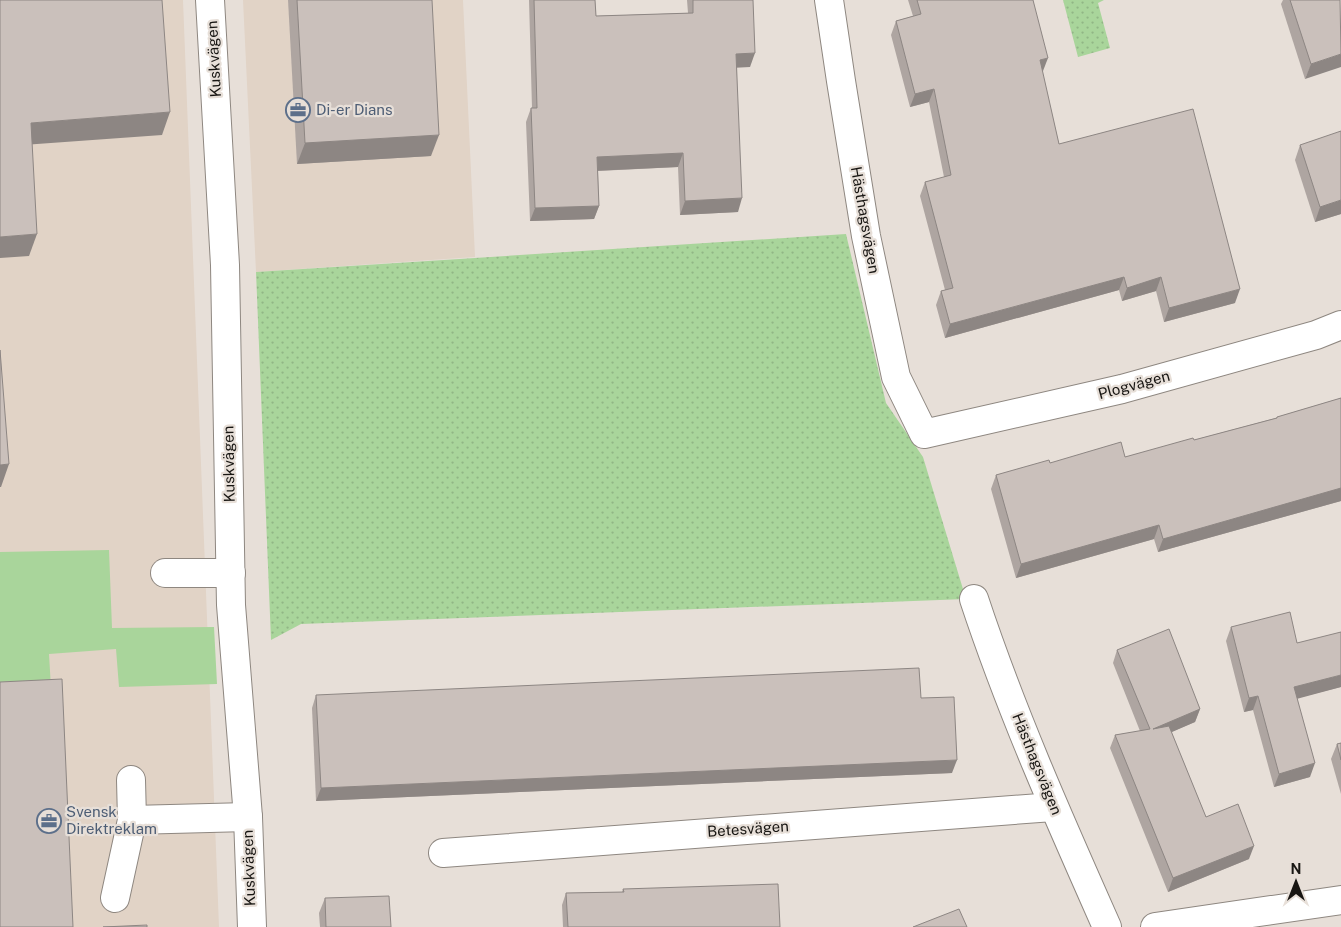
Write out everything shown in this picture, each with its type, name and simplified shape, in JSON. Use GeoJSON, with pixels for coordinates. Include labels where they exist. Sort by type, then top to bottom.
{"type":"FeatureCollection","features":[{"type":"Feature","properties":{"kind":"street","name":"Kuskvägen"},"geometry":{"type":"LineString","coordinates":[[210,0],[225,265],[231,605],[248,817],[252,927]]}},
{"type":"Feature","properties":{"kind":"street","name":"Hästhagsvägen"},"geometry":{"type":"LineString","coordinates":[[828,0],[866,236],[896,377],[924,434]]}},
{"type":"Feature","properties":{"kind":"street","name":"Plogvägen"},"geometry":{"type":"LineString","coordinates":[[924,434],[1122,389],[1316,335],[1341,325]]}},
{"type":"Feature","properties":{"kind":"street"},"geometry":{"type":"LineString","coordinates":[[165,573],[231,573]]}},
{"type":"Feature","properties":{"kind":"street","name":"Hästhagsvägen"},"geometry":{"type":"LineString","coordinates":[[974,598],[1053,807],[1107,927]]}},
{"type":"Feature","properties":{"kind":"street"},"geometry":{"type":"LineString","coordinates":[[115,898],[132,820],[131,780]]}},
{"type":"Feature","properties":{"kind":"street","name":"Betesvägen"},"geometry":{"type":"LineString","coordinates":[[443,853],[1053,807]]}},
{"type":"Feature","properties":{"kind":"street"},"geometry":{"type":"LineString","coordinates":[[132,820],[248,817]]}},
{"type":"Feature","properties":{"kind":"street"},"geometry":{"type":"LineString","coordinates":[[1156,927],[1341,900]]}},
{"type":"Feature","properties":{"kind":"shaded area"},"geometry":{"type":"Polygon","coordinates":[[[0,0],[183,0],[219,927],[0,927],[0,0]]]}},
{"type":"Feature","properties":{"kind":"shaded area"},"geometry":{"type":"Polygon","coordinates":[[[243,0],[463,0],[475,257],[256,272],[243,0]]]}},
{"type":"Feature","properties":{"kind":"green space"},"geometry":{"type":"Polygon","coordinates":[[[1063,0],[1104,0],[1098,3],[1110,48],[1078,57],[1063,0]]]}},
{"type":"Feature","properties":{"kind":"green space"},"geometry":{"type":"Polygon","coordinates":[[[846,234],[886,403],[923,457],[966,599],[301,624],[271,640],[256,272],[846,234]]]}},
{"type":"Feature","properties":{"kind":"green space"},"geometry":{"type":"Polygon","coordinates":[[[109,550],[112,628],[214,627],[217,684],[119,687],[116,649],[49,654],[52,705],[0,707],[0,552],[109,550]]]}},
{"type":"Feature","properties":{"kind":"building"},"geometry":{"type":"Polygon","coordinates":[[[0,0],[162,0],[170,112],[31,123],[37,234],[0,237],[0,0]]]}},
{"type":"Feature","properties":{"kind":"building"},"geometry":{"type":"Polygon","coordinates":[[[297,0],[432,0],[439,135],[305,143],[297,0]]]}},
{"type":"Feature","properties":{"kind":"building"},"geometry":{"type":"Polygon","coordinates":[[[534,0],[595,0],[596,16],[693,13],[693,0],[753,0],[755,53],[736,54],[742,198],[685,201],[683,153],[597,157],[599,206],[535,208],[531,108],[537,108],[534,0]]]}},
{"type":"Feature","properties":{"kind":"building"},"geometry":{"type":"Polygon","coordinates":[[[917,0],[1033,0],[1048,58],[1040,60],[1059,144],[1193,109],[1240,289],[1169,308],[1161,277],[1127,288],[1124,277],[950,324],[941,291],[953,288],[925,182],[951,175],[934,89],[915,94],[896,21],[921,14],[917,0]]]}},
{"type":"Feature","properties":{"kind":"building"},"geometry":{"type":"Polygon","coordinates":[[[1290,0],[1340,0],[1341,54],[1311,64],[1290,0]]]}},
{"type":"Feature","properties":{"kind":"building"},"geometry":{"type":"Polygon","coordinates":[[[1341,131],[1341,200],[1320,207],[1300,145],[1341,131]]]}},
{"type":"Feature","properties":{"kind":"building"},"geometry":{"type":"Polygon","coordinates":[[[0,350],[9,464],[0,465],[0,350]]]}},
{"type":"Feature","properties":{"kind":"building"},"geometry":{"type":"Polygon","coordinates":[[[1341,398],[1341,488],[1163,539],[1159,525],[1021,564],[996,475],[1049,460],[1050,463],[1121,442],[1125,457],[1193,438],[1194,440],[1277,418],[1341,398]]]}},
{"type":"Feature","properties":{"kind":"building"},"geometry":{"type":"Polygon","coordinates":[[[1290,612],[1297,643],[1341,632],[1341,675],[1294,687],[1315,763],[1279,774],[1258,696],[1249,698],[1231,627],[1290,612]]]}},
{"type":"Feature","properties":{"kind":"building"},"geometry":{"type":"Polygon","coordinates":[[[1169,629],[1200,709],[1153,729],[1169,726],[1206,817],[1238,804],[1254,846],[1173,878],[1115,735],[1150,729],[1117,650],[1169,629]]]}},
{"type":"Feature","properties":{"kind":"building"},"geometry":{"type":"Polygon","coordinates":[[[919,668],[921,698],[954,697],[957,760],[321,788],[316,695],[919,668]]]}},
{"type":"Feature","properties":{"kind":"building"},"geometry":{"type":"Polygon","coordinates":[[[62,679],[73,927],[0,927],[0,682],[62,679]]]}},
{"type":"Feature","properties":{"kind":"building"},"geometry":{"type":"Polygon","coordinates":[[[1341,743],[1341,760],[1337,744],[1341,743]]]}},
{"type":"Feature","properties":{"kind":"building"},"geometry":{"type":"Polygon","coordinates":[[[778,884],[780,927],[568,927],[566,893],[624,892],[623,889],[778,884]]]}},
{"type":"Feature","properties":{"kind":"building"},"geometry":{"type":"Polygon","coordinates":[[[389,896],[391,927],[326,927],[325,898],[389,896]]]}},
{"type":"Feature","properties":{"kind":"building"},"geometry":{"type":"Polygon","coordinates":[[[959,909],[967,927],[913,927],[959,909]]]}},
{"type":"Feature","properties":{"kind":"building"},"geometry":{"type":"Polygon","coordinates":[[[147,925],[147,927],[103,927],[147,925]]]}},
{"type":"Feature","properties":{"kind":"place","name":"Di-er Dians"},"geometry":{"type":"Point","coordinates":[298,110]}},
{"type":"Feature","properties":{"kind":"place","name":"Svensk Direktreklam"},"geometry":{"type":"Point","coordinates":[49,821]}}]}
